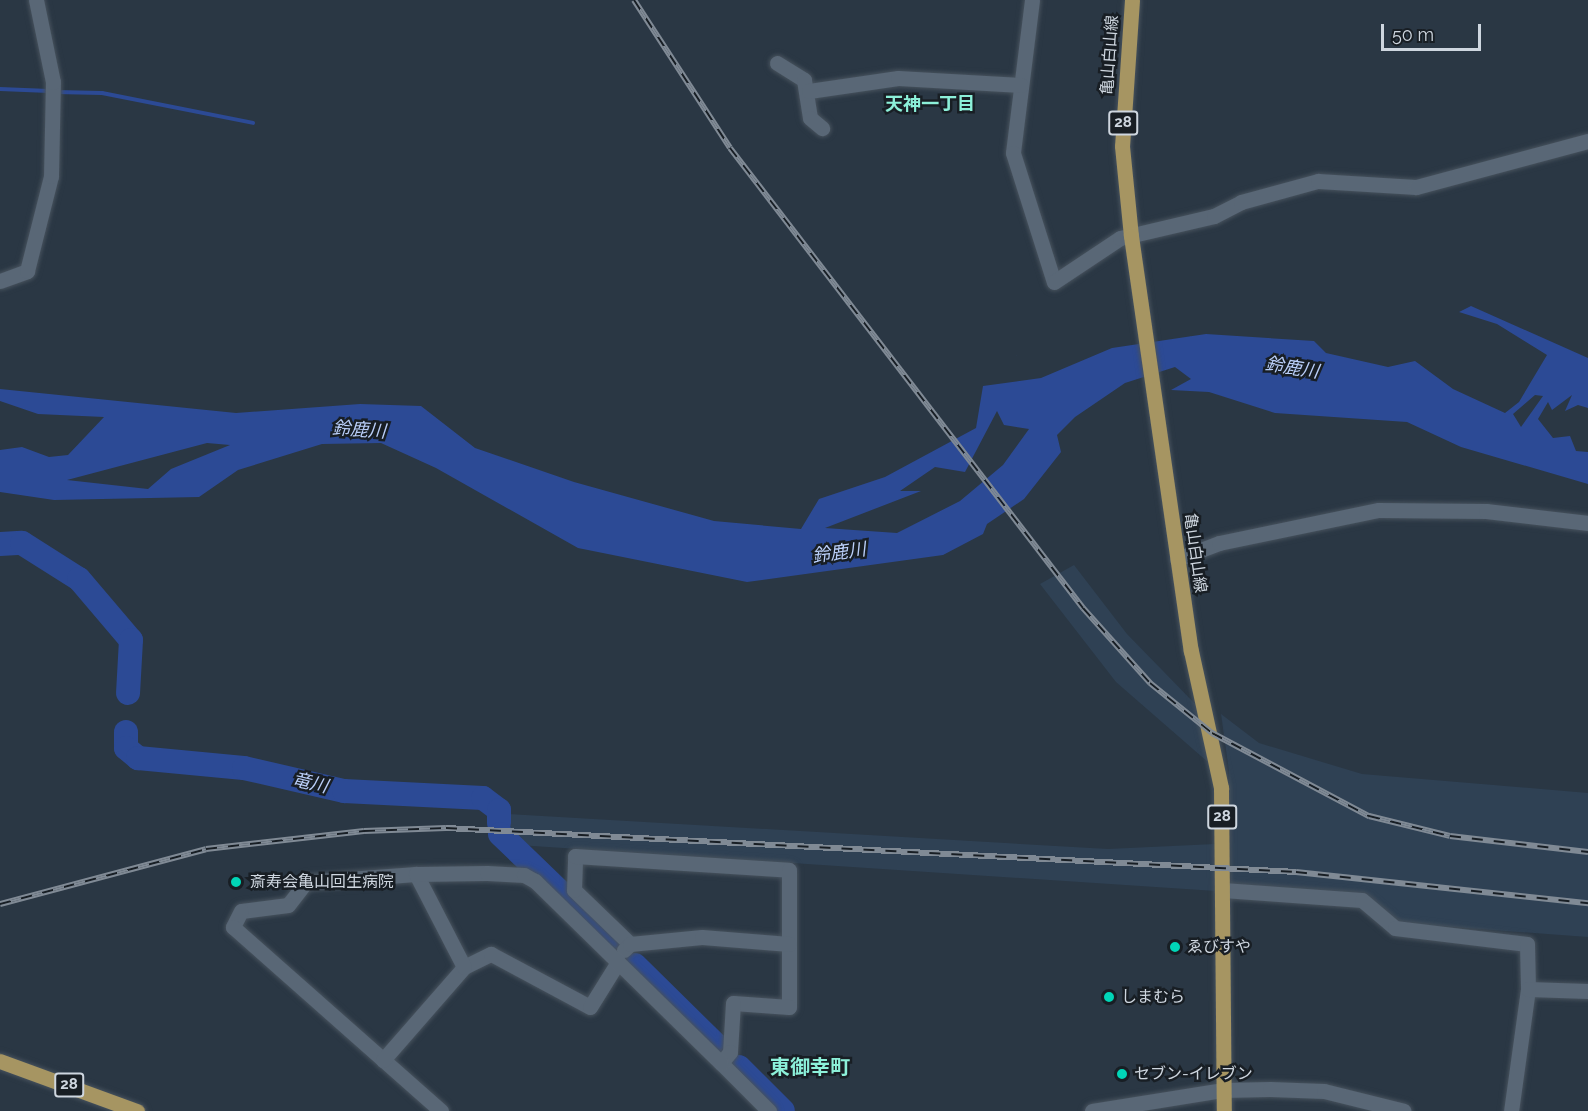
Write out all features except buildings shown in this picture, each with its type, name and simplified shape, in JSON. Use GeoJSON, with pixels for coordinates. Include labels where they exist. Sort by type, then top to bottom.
{"type":"FeatureCollection","features":[{"type":"Feature","properties":{"kind":"main road","name":"亀山白山線"},"geometry":{"type":"LineString","coordinates":[[1132,0],[1122,146],[1132,241],[1176,554],[1220,778],[1224,1111]]}},
{"type":"Feature","properties":{"kind":"main road","name":"28"},"geometry":{"type":"LineString","coordinates":[[0,1061],[137,1111]]}},
{"type":"Feature","properties":{"kind":"street"},"geometry":{"type":"LineString","coordinates":[[0,281],[27,272],[47,202],[53,90],[36,0]]}},
{"type":"Feature","properties":{"kind":"street"},"geometry":{"type":"LineString","coordinates":[[1032,0],[1013,153],[1054,282],[1132,241],[1214,216],[1241,202],[1318,181],[1416,187],[1588,141]]}},
{"type":"Feature","properties":{"kind":"street"},"geometry":{"type":"LineString","coordinates":[[777,63],[804,81],[809,91],[810,118],[822,128]]}},
{"type":"Feature","properties":{"kind":"street"},"geometry":{"type":"LineString","coordinates":[[809,91],[898,78],[1021,85]]}},
{"type":"Feature","properties":{"kind":"street"},"geometry":{"type":"LineString","coordinates":[[1176,554],[1379,510],[1486,511],[1588,523]]}},
{"type":"Feature","properties":{"kind":"street"},"geometry":{"type":"LineString","coordinates":[[630,944],[574,890],[575,856],[789,870],[789,1007],[733,1004],[730,1052],[722,1063]]}},
{"type":"Feature","properties":{"kind":"street"},"geometry":{"type":"LineString","coordinates":[[416,874],[464,967]]}},
{"type":"Feature","properties":{"kind":"street"},"geometry":{"type":"LineString","coordinates":[[441,1111],[232,922],[241,910],[288,905],[306,882],[416,874],[524,875],[722,1063],[769,1111]]}},
{"type":"Feature","properties":{"kind":"street"},"geometry":{"type":"LineString","coordinates":[[1223,890],[1362,900],[1395,927],[1527,944],[1527,989],[1511,1111]]}},
{"type":"Feature","properties":{"kind":"street"},"geometry":{"type":"LineString","coordinates":[[383,1060],[464,967],[490,954],[590,1007],[616,961],[630,944],[702,937],[789,944]]}},
{"type":"Feature","properties":{"kind":"street"},"geometry":{"type":"LineString","coordinates":[[1527,989],[1588,991]]}},
{"type":"Feature","properties":{"kind":"street"},"geometry":{"type":"LineString","coordinates":[[1092,1111],[1223,1090],[1324,1091],[1404,1111]]}},
{"type":"Feature","properties":{"kind":"shaded area"},"geometry":{"type":"Polygon","coordinates":[[[1074,565],[1127,634],[1201,710],[1209,763],[1116,682],[1040,584],[1074,565]]]}},
{"type":"Feature","properties":{"kind":"shaded area"},"geometry":{"type":"Polygon","coordinates":[[[1221,714],[1259,743],[1362,774],[1588,793],[1588,937],[1398,923],[1367,896],[1231,884],[1229,771],[1221,714]]]}},
{"type":"Feature","properties":{"kind":"shaded area"},"geometry":{"type":"Polygon","coordinates":[[[507,814],[1108,849],[1215,844],[1216,891],[518,845],[506,835],[507,814]]]}},
{"type":"Feature","properties":{"kind":"water","name":"鈴鹿川"},"geometry":{"type":"Polygon","coordinates":[[[1471,306],[1588,358],[1588,408],[1578,405],[1565,411],[1572,395],[1552,410],[1548,402],[1538,419],[1553,438],[1570,436],[1576,451],[1588,452],[1588,484],[1461,447],[1407,422],[1275,413],[1209,392],[1171,390],[1191,379],[1175,367],[1125,383],[1075,417],[1057,435],[1061,452],[1024,499],[987,524],[983,534],[943,555],[747,582],[578,548],[436,468],[381,443],[322,444],[238,470],[199,497],[54,500],[0,492],[0,450],[22,447],[49,457],[68,455],[104,417],[38,414],[0,401],[0,389],[236,413],[360,404],[421,406],[475,448],[574,482],[714,521],[801,529],[819,499],[885,477],[976,428],[983,386],[1041,378],[1112,348],[1206,334],[1314,341],[1326,353],[1388,367],[1415,361],[1453,389],[1505,413],[1519,402],[1547,355],[1497,324],[1459,312],[1471,306]],[[1535,395],[1513,414],[1521,427],[1543,396],[1535,395]],[[997,411],[965,472],[935,467],[900,491],[921,491],[825,528],[897,533],[960,501],[1003,465],[1029,429],[1004,425],[997,411]],[[207,443],[67,480],[148,489],[171,469],[230,445],[207,443]]]}},
{"type":"Feature","properties":{"kind":"waterway"},"geometry":{"type":"LineString","coordinates":[[0,89],[49,91]]}},
{"type":"Feature","properties":{"kind":"waterway"},"geometry":{"type":"LineString","coordinates":[[56,92],[102,93],[253,123]]}},
{"type":"Feature","properties":{"kind":"waterway","name":"竜川"},"geometry":{"type":"LineString","coordinates":[[0,544],[22,543],[79,579],[131,640],[128,693]]}},
{"type":"Feature","properties":{"kind":"waterway","name":"竜川"},"geometry":{"type":"LineString","coordinates":[[126,732],[126,748],[138,758],[244,768],[344,791],[483,798],[499,810],[499,823]]}},
{"type":"Feature","properties":{"kind":"waterway","name":"竜川"},"geometry":{"type":"LineString","coordinates":[[500,834],[617,947]]}},
{"type":"Feature","properties":{"kind":"waterway","name":"竜川"},"geometry":{"type":"LineString","coordinates":[[635,965],[715,1044]]}},
{"type":"Feature","properties":{"kind":"waterway","name":"竜川"},"geometry":{"type":"LineString","coordinates":[[739,1067],[783,1111]]}},
{"type":"Feature","properties":{"kind":"railway"},"geometry":{"type":"LineString","coordinates":[[634,0],[730,148],[1083,608],[1150,683],[1212,733],[1369,816],[1450,836],[1588,852]]}},
{"type":"Feature","properties":{"kind":"railway"},"geometry":{"type":"LineString","coordinates":[[0,904],[206,849],[364,831],[446,828],[1296,872],[1588,903]]}},
{"type":"Feature","properties":{"kind":"place","name":"斎寿会亀山回生病院"},"geometry":{"type":"Point","coordinates":[236,882]}},
{"type":"Feature","properties":{"kind":"place","name":"ゑびすや"},"geometry":{"type":"Point","coordinates":[1175,947]}},
{"type":"Feature","properties":{"kind":"place","name":"しまむら"},"geometry":{"type":"Point","coordinates":[1109,997]}},
{"type":"Feature","properties":{"kind":"place","name":"セブン-イレブン"},"geometry":{"type":"Point","coordinates":[1122,1074]}},
{"type":"Feature","properties":{"kind":"district","name":"天神一丁目"},"geometry":{"type":"Point","coordinates":[930,104]}},
{"type":"Feature","properties":{"kind":"district","name":"東御幸町"},"geometry":{"type":"Point","coordinates":[810,1067]}}]}
